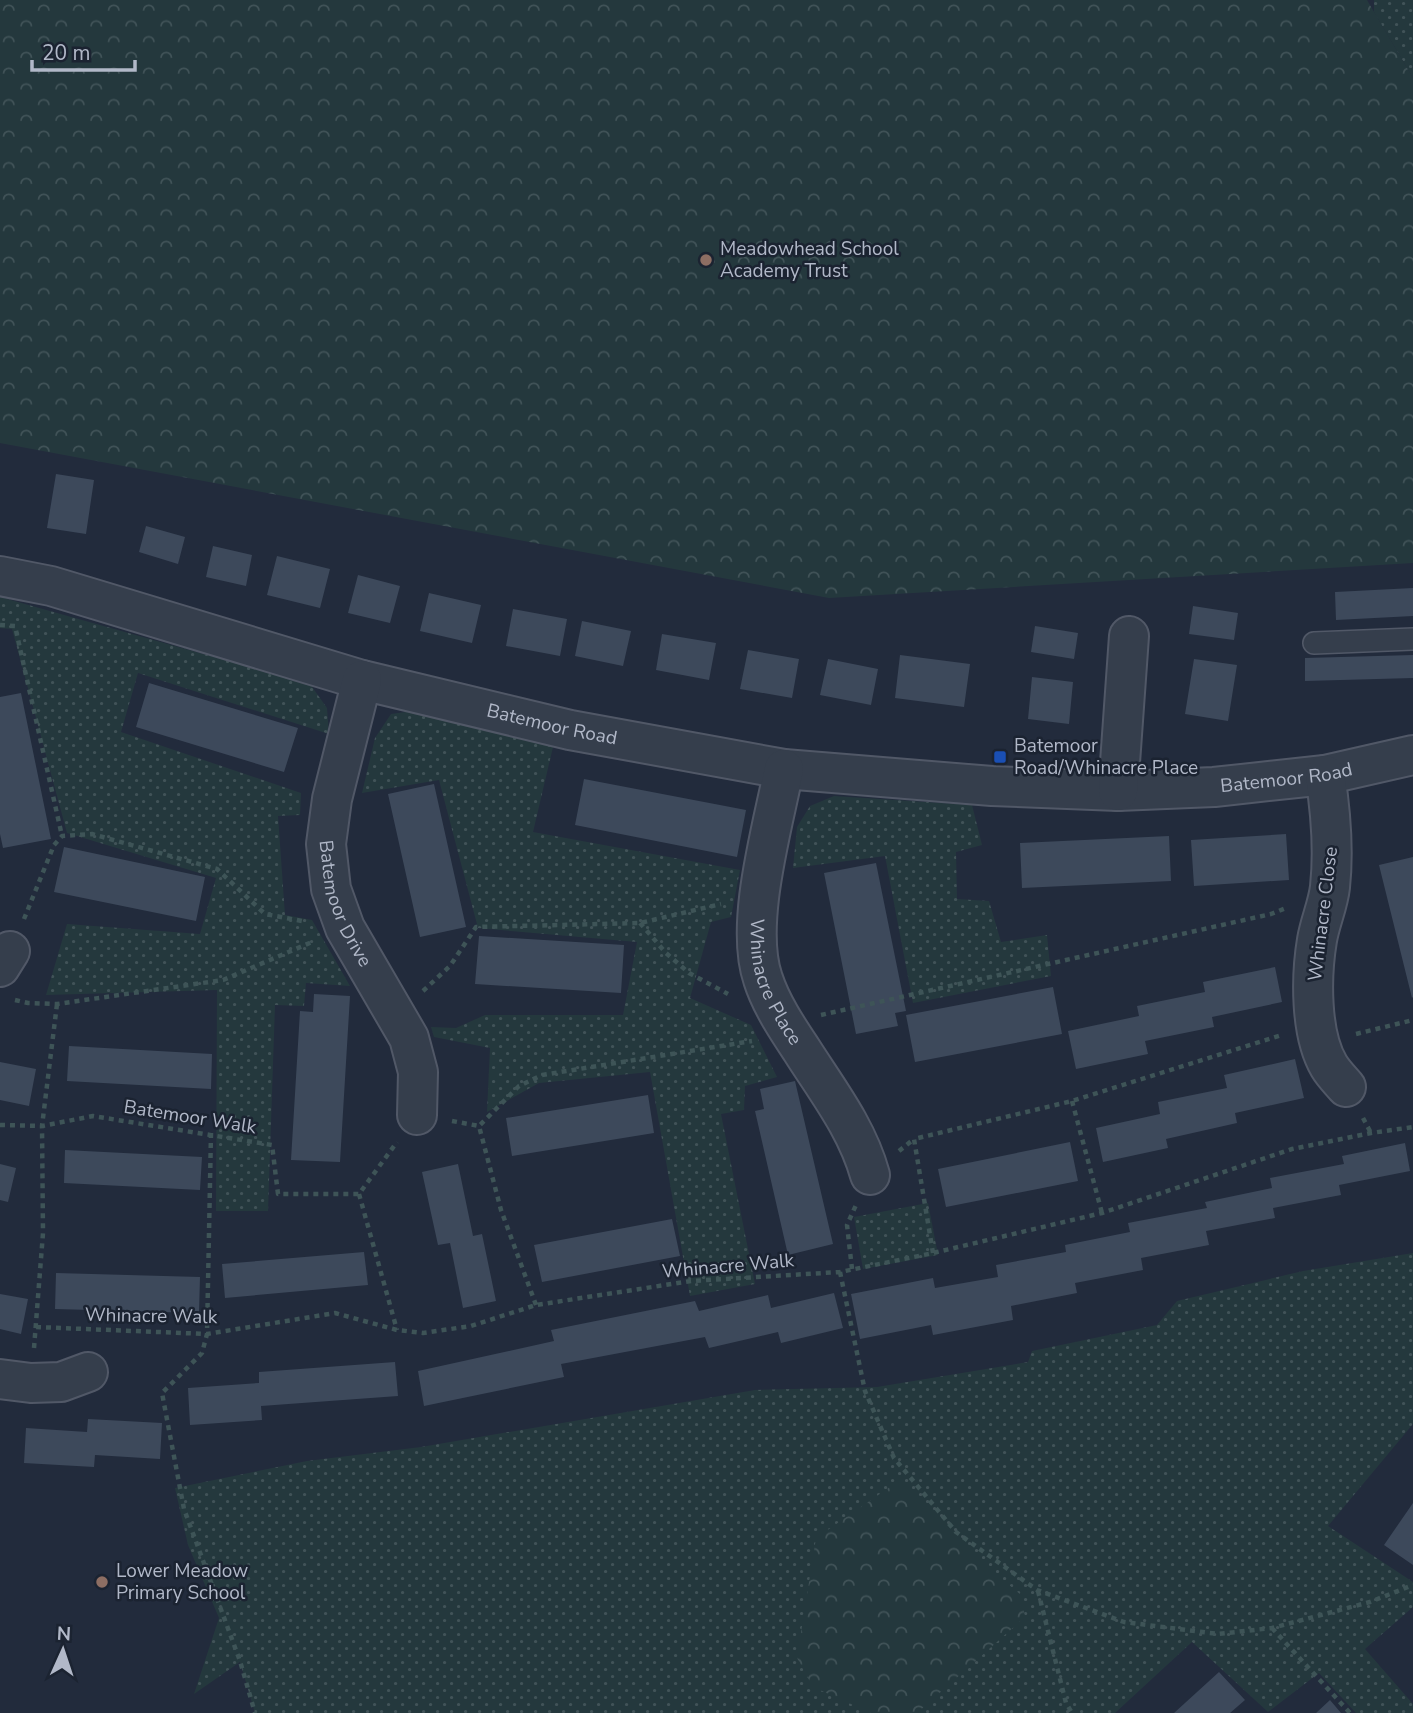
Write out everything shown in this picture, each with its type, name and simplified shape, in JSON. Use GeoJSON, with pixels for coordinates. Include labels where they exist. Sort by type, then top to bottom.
{"type":"FeatureCollection","features":[{"type":"Feature","properties":{"kind":"street","name":"Batemoor Road"},"geometry":{"type":"LineString","coordinates":[[0,576],[51,586],[362,680],[570,730],[784,769],[992,786],[1118,791],[1214,787],[1325,775],[1413,755]]}},
{"type":"Feature","properties":{"kind":"street"},"geometry":{"type":"LineString","coordinates":[[1118,791],[1129,636]]}},
{"type":"Feature","properties":{"kind":"street","name":"Batemoor Drive"},"geometry":{"type":"LineString","coordinates":[[362,680],[332,799],[327,844],[331,889],[345,928],[409,1038],[418,1072],[417,1115]]}},
{"type":"Feature","properties":{"kind":"street","name":"Whinacre Place"},"geometry":{"type":"LineString","coordinates":[[784,769],[755,936],[763,979],[785,1023],[831,1092],[863,1151],[870,1175]]}},
{"type":"Feature","properties":{"kind":"street","name":"Whinacre Close"},"geometry":{"type":"LineString","coordinates":[[1325,775],[1332,820],[1332,864],[1329,891],[1317,939],[1314,969],[1316,1034],[1329,1066],[1346,1087]]}},
{"type":"Feature","properties":{"kind":"street"},"geometry":{"type":"LineString","coordinates":[[16,1381],[61,1382],[88,1372]]}},
{"type":"Feature","properties":{"kind":"lane"},"geometry":{"type":"LineString","coordinates":[[1314,643],[1413,639]]}},
{"type":"Feature","properties":{"kind":"path"},"geometry":{"type":"LineString","coordinates":[[0,625],[15,626],[62,836]]}},
{"type":"Feature","properties":{"kind":"path"},"geometry":{"type":"LineString","coordinates":[[92,834],[217,869],[265,914],[345,928],[223,980],[57,1004],[28,1003],[6,972],[54,845],[62,836],[92,834]]}},
{"type":"Feature","properties":{"kind":"path"},"geometry":{"type":"LineString","coordinates":[[392,1009],[422,992],[450,966],[475,927],[640,923],[760,895]]}},
{"type":"Feature","properties":{"kind":"path"},"geometry":{"type":"LineString","coordinates":[[640,923],[666,953],[689,973],[737,998]]}},
{"type":"Feature","properties":{"kind":"path"},"geometry":{"type":"LineString","coordinates":[[16,1381],[36,1327],[43,1233],[42,1126],[57,1004]]}},
{"type":"Feature","properties":{"kind":"path"},"geometry":{"type":"LineString","coordinates":[[933,1253],[914,1139],[1072,1101],[1294,1031],[1353,1034],[1413,1020]]}},
{"type":"Feature","properties":{"kind":"path"},"geometry":{"type":"LineString","coordinates":[[1072,1101],[1102,1213]]}},
{"type":"Feature","properties":{"kind":"path"},"geometry":{"type":"LineString","coordinates":[[397,1330],[359,1194],[417,1115]]}},
{"type":"Feature","properties":{"kind":"path","name":"Batemoor Walk"},"geometry":{"type":"LineString","coordinates":[[0,1125],[42,1126],[93,1116],[211,1133],[272,1145],[278,1194],[359,1194]]}},
{"type":"Feature","properties":{"kind":"path","name":"Whinacre Walk"},"geometry":{"type":"LineString","coordinates":[[36,1327],[208,1334],[335,1313],[397,1330],[423,1334],[471,1326],[536,1305],[691,1281],[840,1272],[933,1253],[1102,1213],[1292,1149],[1371,1133],[1413,1128]]}},
{"type":"Feature","properties":{"kind":"path"},"geometry":{"type":"LineString","coordinates":[[211,1133],[208,1334],[202,1353],[162,1393],[184,1509],[240,1661],[255,1713]]}},
{"type":"Feature","properties":{"kind":"path"},"geometry":{"type":"LineString","coordinates":[[840,1272],[864,1391],[894,1458],[956,1532],[1037,1590],[1125,1622],[1218,1634],[1272,1628],[1370,1602],[1413,1585]]}},
{"type":"Feature","properties":{"kind":"path"},"geometry":{"type":"LineString","coordinates":[[1037,1590],[1066,1703],[1072,1713]]}},
{"type":"Feature","properties":{"kind":"path"},"geometry":{"type":"LineString","coordinates":[[1272,1628],[1350,1713]]}},
{"type":"Feature","properties":{"kind":"green space","name":"Meadowhead School Academy Trust"},"geometry":{"type":"Polygon","coordinates":[[[0,0],[1367,0],[1413,78],[1413,563],[829,598],[0,443],[0,0]]]}},
{"type":"Feature","properties":{"kind":"green space"},"geometry":{"type":"Polygon","coordinates":[[[1374,0],[1413,0],[1413,78],[1374,12],[1374,0]]]}},
{"type":"Feature","properties":{"kind":"green space"},"geometry":{"type":"Polygon","coordinates":[[[0,597],[310,684],[327,708],[329,734],[138,673],[121,732],[301,793],[300,815],[278,816],[285,915],[312,920],[350,986],[306,983],[304,1006],[275,1005],[268,1211],[216,1211],[217,990],[46,995],[67,924],[200,934],[216,878],[67,833],[12,629],[0,628],[0,597]]]}},
{"type":"Feature","properties":{"kind":"green space"},"geometry":{"type":"Polygon","coordinates":[[[413,711],[553,747],[533,832],[740,870],[731,917],[711,922],[690,998],[751,1025],[777,1077],[745,1086],[744,1110],[721,1114],[755,1284],[690,1296],[650,1072],[539,1083],[487,1112],[490,1048],[434,1037],[431,1027],[456,1028],[485,1015],[623,1015],[637,942],[478,928],[439,780],[362,793],[375,738],[391,714],[413,711]]]}},
{"type":"Feature","properties":{"kind":"green space"},"geometry":{"type":"Polygon","coordinates":[[[834,796],[972,805],[982,845],[956,852],[957,899],[989,901],[1001,942],[1047,935],[1051,976],[913,1003],[885,856],[793,868],[797,827],[810,806],[834,796]]]}},
{"type":"Feature","properties":{"kind":"green space"},"geometry":{"type":"Polygon","coordinates":[[[928,1203],[938,1255],[863,1269],[854,1217],[928,1203]]]}},
{"type":"Feature","properties":{"kind":"green space"},"geometry":{"type":"Polygon","coordinates":[[[1413,1253],[1413,1424],[1328,1526],[1413,1582],[1413,1607],[1365,1649],[1413,1704],[1413,1713],[1356,1713],[1319,1673],[1268,1712],[1192,1642],[1115,1713],[255,1713],[240,1662],[194,1694],[219,1618],[188,1545],[175,1488],[307,1461],[421,1447],[755,1390],[877,1387],[1028,1362],[1032,1351],[1157,1325],[1177,1301],[1303,1271],[1413,1253]]]}},
{"type":"Feature","properties":{"kind":"green space"},"geometry":{"type":"Polygon","coordinates":[[[900,1480],[953,1538],[1021,1595],[1025,1617],[917,1713],[871,1713],[813,1687],[797,1658],[816,1538],[900,1480]]]}},
{"type":"Feature","properties":{"kind":"building"},"geometry":{"type":"Polygon","coordinates":[[[56,474],[94,480],[86,534],[47,528],[56,474]]]}},
{"type":"Feature","properties":{"kind":"building"},"geometry":{"type":"Polygon","coordinates":[[[146,526],[185,537],[178,564],[139,552],[146,526]]]}},
{"type":"Feature","properties":{"kind":"building"},"geometry":{"type":"Polygon","coordinates":[[[213,546],[252,555],[246,586],[206,577],[213,546]]]}},
{"type":"Feature","properties":{"kind":"building"},"geometry":{"type":"Polygon","coordinates":[[[277,556],[330,569],[320,608],[267,595],[277,556]]]}},
{"type":"Feature","properties":{"kind":"building"},"geometry":{"type":"Polygon","coordinates":[[[358,575],[400,586],[390,623],[348,613],[358,575]]]}},
{"type":"Feature","properties":{"kind":"building"},"geometry":{"type":"Polygon","coordinates":[[[1413,588],[1413,616],[1336,620],[1335,592],[1413,588]]]}},
{"type":"Feature","properties":{"kind":"building"},"geometry":{"type":"Polygon","coordinates":[[[429,593],[481,605],[472,643],[420,631],[429,593]]]}},
{"type":"Feature","properties":{"kind":"building"},"geometry":{"type":"Polygon","coordinates":[[[1193,606],[1238,613],[1234,640],[1189,634],[1193,606]]]}},
{"type":"Feature","properties":{"kind":"building"},"geometry":{"type":"Polygon","coordinates":[[[513,609],[567,619],[560,656],[506,646],[513,609]]]}},
{"type":"Feature","properties":{"kind":"building"},"geometry":{"type":"Polygon","coordinates":[[[582,621],[631,631],[623,666],[575,656],[582,621]]]}},
{"type":"Feature","properties":{"kind":"building"},"geometry":{"type":"Polygon","coordinates":[[[1035,626],[1078,633],[1074,659],[1031,652],[1035,626]]]}},
{"type":"Feature","properties":{"kind":"building"},"geometry":{"type":"Polygon","coordinates":[[[662,634],[716,643],[709,680],[656,670],[662,634]]]}},
{"type":"Feature","properties":{"kind":"building"},"geometry":{"type":"Polygon","coordinates":[[[748,650],[799,659],[792,698],[740,689],[748,650]]]}},
{"type":"Feature","properties":{"kind":"building"},"geometry":{"type":"Polygon","coordinates":[[[900,655],[970,664],[964,707],[895,698],[900,655]]]}},
{"type":"Feature","properties":{"kind":"building"},"geometry":{"type":"Polygon","coordinates":[[[1413,655],[1413,678],[1305,681],[1305,658],[1413,655]]]}},
{"type":"Feature","properties":{"kind":"building"},"geometry":{"type":"Polygon","coordinates":[[[828,659],[878,669],[871,705],[820,695],[828,659]]]}},
{"type":"Feature","properties":{"kind":"building"},"geometry":{"type":"Polygon","coordinates":[[[1194,659],[1237,665],[1228,721],[1185,714],[1194,659]]]}},
{"type":"Feature","properties":{"kind":"building"},"geometry":{"type":"Polygon","coordinates":[[[1032,677],[1073,682],[1069,724],[1028,719],[1032,677]]]}},
{"type":"Feature","properties":{"kind":"building"},"geometry":{"type":"Polygon","coordinates":[[[149,683],[298,728],[284,772],[136,727],[149,683]]]}},
{"type":"Feature","properties":{"kind":"building"},"geometry":{"type":"Polygon","coordinates":[[[21,693],[51,839],[3,848],[0,834],[0,697],[21,693]]]}},
{"type":"Feature","properties":{"kind":"building"},"geometry":{"type":"Polygon","coordinates":[[[584,779],[746,810],[737,857],[575,825],[584,779]]]}},
{"type":"Feature","properties":{"kind":"building"},"geometry":{"type":"Polygon","coordinates":[[[434,784],[466,927],[420,937],[388,794],[434,784]]]}},
{"type":"Feature","properties":{"kind":"building"},"geometry":{"type":"Polygon","coordinates":[[[1286,834],[1289,880],[1194,886],[1191,840],[1286,834]]]}},
{"type":"Feature","properties":{"kind":"building"},"geometry":{"type":"Polygon","coordinates":[[[1169,836],[1171,881],[1022,888],[1020,843],[1169,836]]]}},
{"type":"Feature","properties":{"kind":"building"},"geometry":{"type":"Polygon","coordinates":[[[64,847],[205,877],[196,921],[54,892],[64,847]]]}},
{"type":"Feature","properties":{"kind":"building"},"geometry":{"type":"Polygon","coordinates":[[[1413,857],[1413,997],[1412,998],[1379,865],[1413,857]]]}},
{"type":"Feature","properties":{"kind":"building"},"geometry":{"type":"Polygon","coordinates":[[[876,863],[906,1011],[895,1013],[898,1026],[856,1034],[824,873],[876,863]]]}},
{"type":"Feature","properties":{"kind":"building"},"geometry":{"type":"Polygon","coordinates":[[[479,936],[624,945],[621,993],[475,984],[479,936]]]}},
{"type":"Feature","properties":{"kind":"building"},"geometry":{"type":"Polygon","coordinates":[[[1275,967],[1282,1002],[1212,1017],[1214,1027],[1145,1041],[1148,1054],[1076,1069],[1068,1031],[1139,1016],[1137,1006],[1205,992],[1203,982],[1275,967]]]}},
{"type":"Feature","properties":{"kind":"building"},"geometry":{"type":"Polygon","coordinates":[[[1053,987],[1062,1034],[915,1062],[906,1015],[1053,987]]]}},
{"type":"Feature","properties":{"kind":"building"},"geometry":{"type":"Polygon","coordinates":[[[314,994],[350,996],[340,1162],[291,1160],[300,1011],[313,1012],[314,994]]]}},
{"type":"Feature","properties":{"kind":"building"},"geometry":{"type":"Polygon","coordinates":[[[69,1046],[212,1054],[211,1089],[67,1081],[69,1046]]]}},
{"type":"Feature","properties":{"kind":"building"},"geometry":{"type":"Polygon","coordinates":[[[1295,1059],[1304,1098],[1235,1113],[1237,1123],[1166,1139],[1168,1148],[1103,1162],[1096,1128],[1160,1114],[1158,1102],[1227,1088],[1224,1075],[1295,1059]]]}},
{"type":"Feature","properties":{"kind":"building"},"geometry":{"type":"Polygon","coordinates":[[[0,1062],[36,1069],[29,1106],[0,1100],[0,1062]]]}},
{"type":"Feature","properties":{"kind":"building"},"geometry":{"type":"Polygon","coordinates":[[[795,1081],[833,1244],[788,1255],[755,1111],[764,1109],[760,1089],[795,1081]]]}},
{"type":"Feature","properties":{"kind":"building"},"geometry":{"type":"Polygon","coordinates":[[[648,1095],[654,1133],[512,1156],[506,1118],[648,1095]]]}},
{"type":"Feature","properties":{"kind":"building"},"geometry":{"type":"Polygon","coordinates":[[[1070,1142],[1078,1181],[946,1207],[938,1169],[1070,1142]]]}},
{"type":"Feature","properties":{"kind":"building"},"geometry":{"type":"Polygon","coordinates":[[[1405,1143],[1410,1171],[1339,1185],[1341,1195],[1273,1208],[1275,1218],[1206,1231],[1209,1245],[1141,1258],[1143,1270],[1075,1283],[1077,1293],[1011,1306],[1013,1320],[933,1335],[931,1325],[860,1339],[851,1294],[933,1278],[935,1288],[998,1277],[996,1265],[1066,1252],[1065,1245],[1130,1232],[1128,1223],[1207,1208],[1205,1202],[1272,1188],[1270,1178],[1344,1164],[1342,1156],[1405,1143]]]}},
{"type":"Feature","properties":{"kind":"building"},"geometry":{"type":"Polygon","coordinates":[[[65,1150],[202,1157],[200,1190],[64,1183],[65,1150]]]}},
{"type":"Feature","properties":{"kind":"building"},"geometry":{"type":"Polygon","coordinates":[[[0,1164],[16,1168],[8,1202],[0,1200],[0,1164]]]}},
{"type":"Feature","properties":{"kind":"building"},"geometry":{"type":"Polygon","coordinates":[[[458,1164],[473,1236],[482,1234],[496,1301],[463,1308],[450,1243],[438,1245],[422,1172],[458,1164]]]}},
{"type":"Feature","properties":{"kind":"building"},"geometry":{"type":"Polygon","coordinates":[[[672,1219],[680,1256],[542,1282],[534,1245],[672,1219]]]}},
{"type":"Feature","properties":{"kind":"building"},"geometry":{"type":"Polygon","coordinates":[[[364,1252],[368,1285],[225,1298],[222,1264],[364,1252]]]}},
{"type":"Feature","properties":{"kind":"building"},"geometry":{"type":"Polygon","coordinates":[[[56,1273],[200,1277],[199,1313],[55,1309],[56,1273]]]}},
{"type":"Feature","properties":{"kind":"building"},"geometry":{"type":"Polygon","coordinates":[[[834,1293],[843,1328],[781,1343],[778,1332],[709,1348],[705,1337],[561,1364],[564,1377],[424,1406],[418,1371],[554,1341],[551,1330],[695,1301],[699,1311],[768,1295],[771,1308],[834,1293]]]}},
{"type":"Feature","properties":{"kind":"building"},"geometry":{"type":"Polygon","coordinates":[[[0,1294],[28,1299],[21,1334],[0,1329],[0,1294]]]}},
{"type":"Feature","properties":{"kind":"building"},"geometry":{"type":"Polygon","coordinates":[[[395,1362],[398,1396],[261,1406],[262,1420],[190,1425],[188,1388],[259,1383],[259,1372],[395,1362]]]}},
{"type":"Feature","properties":{"kind":"building"},"geometry":{"type":"Polygon","coordinates":[[[88,1419],[162,1423],[160,1459],[95,1455],[94,1467],[24,1463],[26,1428],[87,1432],[88,1419]]]}},
{"type":"Feature","properties":{"kind":"building"},"geometry":{"type":"Polygon","coordinates":[[[1413,1503],[1413,1565],[1384,1545],[1413,1503]]]}},
{"type":"Feature","properties":{"kind":"building"},"geometry":{"type":"Polygon","coordinates":[[[1219,1672],[1245,1700],[1230,1713],[1174,1713],[1219,1672]]]}},
{"type":"Feature","properties":{"kind":"building"},"geometry":{"type":"Polygon","coordinates":[[[1330,1700],[1341,1713],[1316,1713],[1330,1700]]]}},
{"type":"Feature","properties":{"kind":"place","name":"Meadowhead School Academy Trust"},"geometry":{"type":"Point","coordinates":[706,260]}},
{"type":"Feature","properties":{"kind":"place","name":"Batemoor Road/Whinacre Place"},"geometry":{"type":"Point","coordinates":[1000,757]}},
{"type":"Feature","properties":{"kind":"place","name":"Lower Meadow Primary School"},"geometry":{"type":"Point","coordinates":[102,1582]}}]}
